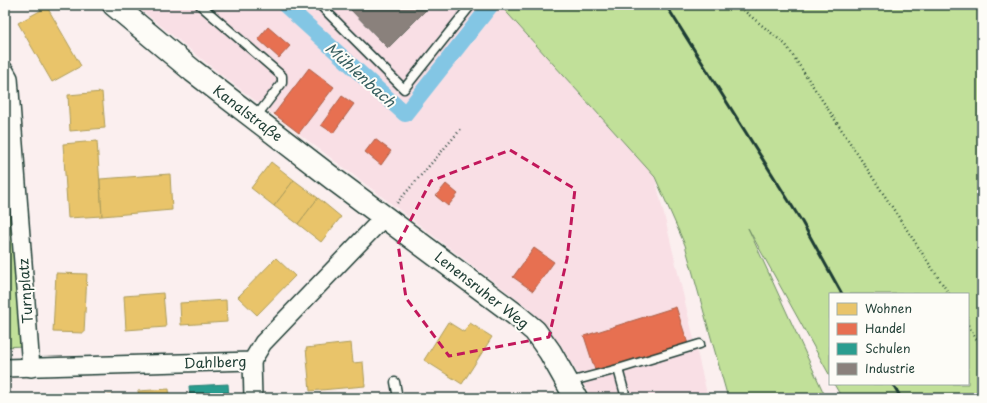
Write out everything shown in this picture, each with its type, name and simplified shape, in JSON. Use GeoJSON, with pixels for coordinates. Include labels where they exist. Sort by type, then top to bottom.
{"type":"FeatureCollection","features":[{"type":"Feature","properties":{"kind":"street","name":"Kanalstraße"},"geometry":{"type":"LineString","coordinates":[[114,5],[193,71],[385,216]]}},
{"type":"Feature","properties":{"kind":"street","name":"Turnplatz"},"geometry":{"type":"LineString","coordinates":[[5,71],[9,78],[31,368]]}},
{"type":"Feature","properties":{"kind":"street","name":"Dahlberg"},"geometry":{"type":"LineString","coordinates":[[5,368],[252,361],[263,343],[385,216]]}},
{"type":"Feature","properties":{"kind":"street","name":"Lenensruher Weg"},"geometry":{"type":"LineString","coordinates":[[385,216],[535,331],[550,352],[572,390]]}},
{"type":"Feature","properties":{"kind":"street"},"geometry":{"type":"LineString","coordinates":[[252,361],[253,398]]}},
{"type":"Feature","properties":{"kind":"lane"},"geometry":{"type":"LineString","coordinates":[[200,5],[282,76],[282,83],[255,119]]}},
{"type":"Feature","properties":{"kind":"lane"},"geometry":{"type":"LineString","coordinates":[[320,5],[404,89],[471,5]]}},
{"type":"Feature","properties":{"kind":"lane"},"geometry":{"type":"LineString","coordinates":[[572,390],[618,370],[700,344]]}},
{"type":"Feature","properties":{"kind":"lane"},"geometry":{"type":"LineString","coordinates":[[618,370],[626,398]]}},
{"type":"Feature","properties":{"kind":"lane"},"geometry":{"type":"LineString","coordinates":[[396,382],[398,398]]}},
{"type":"Feature","properties":{"kind":"path"},"geometry":{"type":"LineString","coordinates":[[737,5],[786,45],[948,293]]}},
{"type":"Feature","properties":{"kind":"path"},"geometry":{"type":"LineString","coordinates":[[385,216],[460,130]]}},
{"type":"Feature","properties":{"kind":"path"},"geometry":{"type":"LineString","coordinates":[[969,327],[982,348]]}},
{"type":"Feature","properties":{"kind":"highlighted area"},"geometry":{"type":"Polygon","coordinates":[[[510,150],[575,189],[567,259],[549,337],[449,356],[406,298],[398,244],[431,181],[510,150]]]}},
{"type":"Feature","properties":{"kind":"shaded area"},"geometry":{"type":"Polygon","coordinates":[[[135,5],[500,5],[655,177],[708,398],[592,398],[561,345],[531,310],[219,73],[135,5]]]}},
{"type":"Feature","properties":{"kind":"green space"},"geometry":{"type":"Polygon","coordinates":[[[500,5],[982,5],[982,398],[842,398],[835,385],[969,385],[969,293],[829,293],[829,374],[748,228],[826,398],[728,398],[685,245],[655,177],[500,5]]]}},
{"type":"Feature","properties":{"kind":"green space"},"geometry":{"type":"Polygon","coordinates":[[[5,130],[23,346],[5,347],[5,130]]]}},
{"type":"Feature","properties":{"kind":"building: Wohnen"},"geometry":{"type":"Polygon","coordinates":[[[47,7],[81,66],[52,82],[18,23],[47,7]]]}},
{"type":"Feature","properties":{"kind":"building: Wohnen"},"geometry":{"type":"Polygon","coordinates":[[[102,92],[105,128],[70,131],[68,95],[102,92]]]}},
{"type":"Feature","properties":{"kind":"building: Wohnen"},"geometry":{"type":"Polygon","coordinates":[[[97,141],[102,216],[68,218],[63,144],[97,141]]]}},
{"type":"Feature","properties":{"kind":"building: Wohnen"},"geometry":{"type":"Polygon","coordinates":[[[271,162],[294,180],[274,206],[251,188],[271,162]]]}},
{"type":"Feature","properties":{"kind":"building: Wohnen"},"geometry":{"type":"Polygon","coordinates":[[[170,174],[172,210],[102,216],[100,179],[170,174]]]}},
{"type":"Feature","properties":{"kind":"building: Wohnen"},"geometry":{"type":"Polygon","coordinates":[[[294,180],[318,198],[298,224],[274,206],[294,180]]]}},
{"type":"Feature","properties":{"kind":"building: Wohnen"},"geometry":{"type":"Polygon","coordinates":[[[318,198],[341,217],[321,242],[298,224],[318,198]]]}},
{"type":"Feature","properties":{"kind":"building: Wohnen"},"geometry":{"type":"Polygon","coordinates":[[[276,258],[295,276],[257,315],[238,297],[276,258]]]}},
{"type":"Feature","properties":{"kind":"building: Wohnen"},"geometry":{"type":"Polygon","coordinates":[[[56,273],[87,274],[84,333],[53,332],[56,273]]]}},
{"type":"Feature","properties":{"kind":"building: Wohnen"},"geometry":{"type":"Polygon","coordinates":[[[163,293],[166,327],[126,330],[124,296],[163,293]]]}},
{"type":"Feature","properties":{"kind":"building: Wohnen"},"geometry":{"type":"Polygon","coordinates":[[[226,300],[227,322],[181,325],[180,303],[226,300]]]}},
{"type":"Feature","properties":{"kind":"building: Wohnen"},"geometry":{"type":"Polygon","coordinates":[[[448,322],[464,332],[470,323],[492,337],[462,384],[424,360],[448,322]]]}},
{"type":"Feature","properties":{"kind":"building: Wohnen"},"geometry":{"type":"Polygon","coordinates":[[[351,343],[353,363],[363,362],[365,386],[310,391],[306,348],[351,343]]]}},
{"type":"Feature","properties":{"kind":"building: Wohnen"},"geometry":{"type":"Polygon","coordinates":[[[169,389],[170,398],[139,398],[138,391],[169,389]]]}},
{"type":"Feature","properties":{"kind":"building: Wohnen"},"geometry":{"type":"Polygon","coordinates":[[[113,395],[113,398],[80,398],[113,395]]]}},
{"type":"Feature","properties":{"kind":"building: Handel"},"geometry":{"type":"Polygon","coordinates":[[[268,27],[290,46],[279,58],[258,39],[268,27]]]}},
{"type":"Feature","properties":{"kind":"building: Handel"},"geometry":{"type":"Polygon","coordinates":[[[309,68],[334,87],[299,133],[274,114],[309,68]]]}},
{"type":"Feature","properties":{"kind":"building: Handel"},"geometry":{"type":"Polygon","coordinates":[[[342,96],[354,104],[333,133],[321,125],[342,96]]]}},
{"type":"Feature","properties":{"kind":"building: Handel"},"geometry":{"type":"Polygon","coordinates":[[[375,139],[391,151],[381,165],[365,152],[375,139]]]}},
{"type":"Feature","properties":{"kind":"building: Handel"},"geometry":{"type":"Polygon","coordinates":[[[446,184],[458,194],[448,206],[436,196],[446,184]]]}},
{"type":"Feature","properties":{"kind":"building: Handel"},"geometry":{"type":"Polygon","coordinates":[[[534,248],[554,262],[533,291],[513,277],[534,248]]]}},
{"type":"Feature","properties":{"kind":"building: Handel"},"geometry":{"type":"Polygon","coordinates":[[[676,307],[688,344],[596,373],[584,336],[676,307]]]}},
{"type":"Feature","properties":{"kind":"building: Schulen"},"geometry":{"type":"Polygon","coordinates":[[[228,384],[229,398],[190,398],[189,386],[228,384]]]}},
{"type":"Feature","properties":{"kind":"building: Industrie"},"geometry":{"type":"Polygon","coordinates":[[[346,5],[431,5],[388,48],[346,5]]]}},
{"type":"Feature","properties":{"kind":"waterway","name":"Mühlenbach"},"geometry":{"type":"LineString","coordinates":[[285,5],[405,114],[491,5]]}},
{"type":"Feature","properties":{"kind":"railway"},"geometry":{"type":"LineString","coordinates":[[666,5],[802,222],[841,293]]}},
{"type":"Feature","properties":{"kind":"railway"},"geometry":{"type":"LineString","coordinates":[[894,385],[901,398]]}}]}
